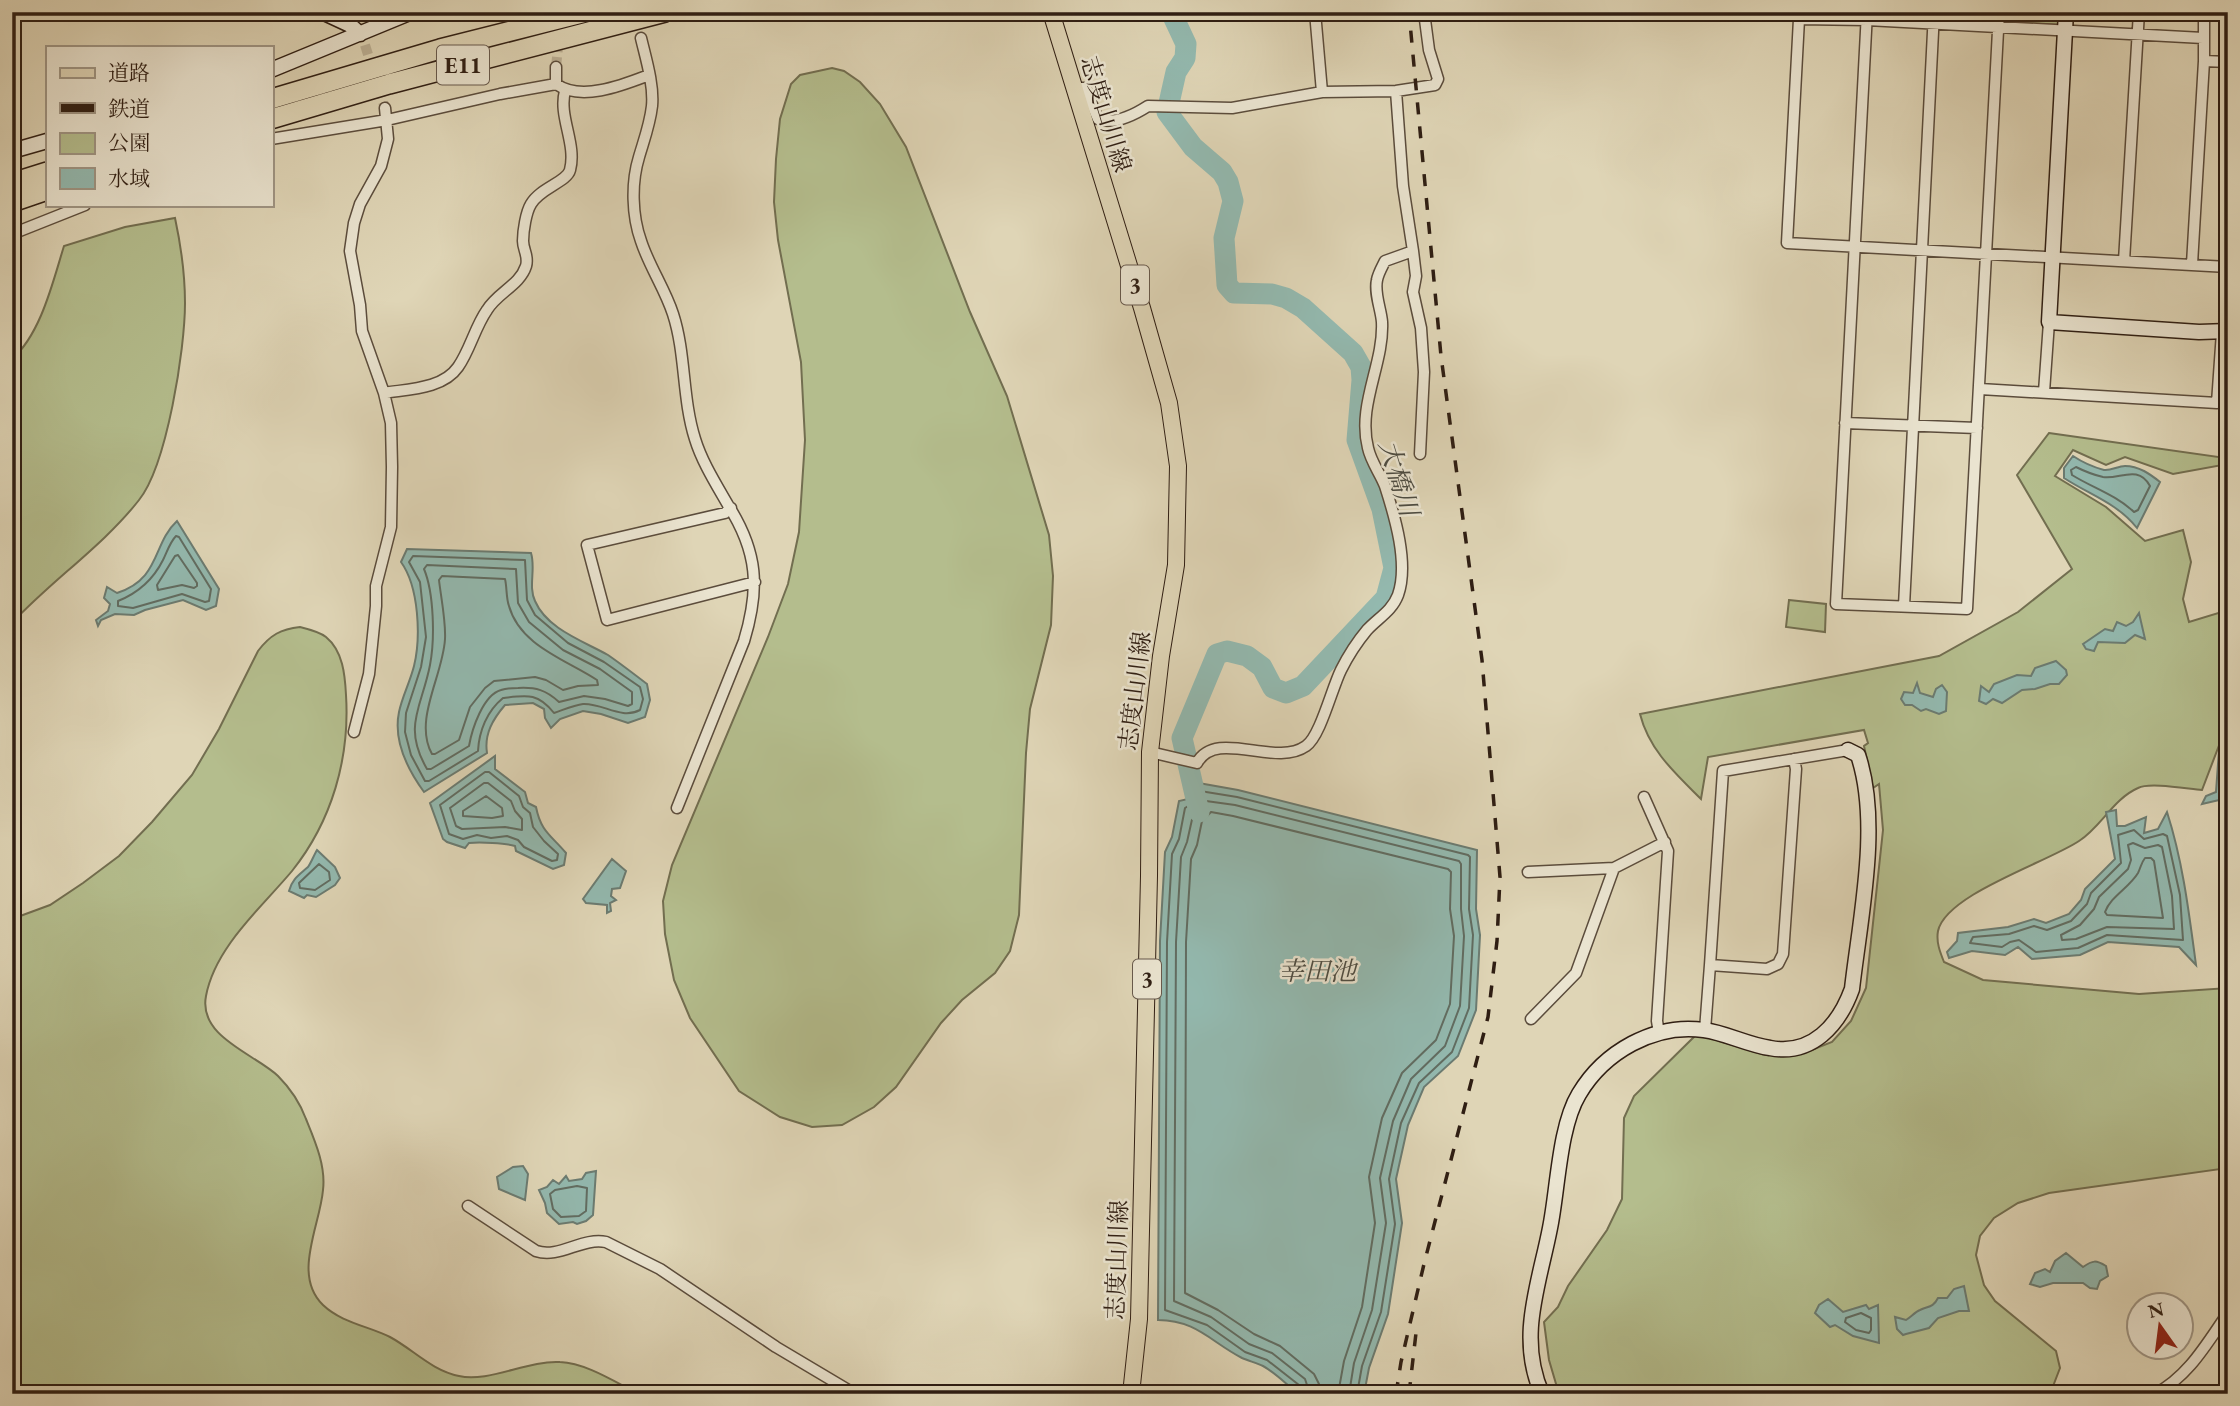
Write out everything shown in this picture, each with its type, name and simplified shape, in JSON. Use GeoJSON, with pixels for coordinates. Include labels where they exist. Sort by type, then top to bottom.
{"type":"FeatureCollection","features":[{"type":"Feature","properties":{"kind":"highway","name":"E11"},"geometry":{"type":"LineString","coordinates":[[273,98],[440,50],[586,12]]}},
{"type":"Feature","properties":{"kind":"highway","name":"E11"},"geometry":{"type":"LineString","coordinates":[[273,118],[389,84],[665,12]]}},
{"type":"Feature","properties":{"kind":"highway"},"geometry":{"type":"LineString","coordinates":[[12,183],[46,172]]}},
{"type":"Feature","properties":{"kind":"highway"},"geometry":{"type":"LineString","coordinates":[[12,202],[46,190]]}},
{"type":"Feature","properties":{"kind":"main road","name":"志度山川線"},"geometry":{"type":"LineString","coordinates":[[1052,12],[1169,403],[1178,466],[1176,565],[1161,656],[1150,752],[1139,1320],[1131,1394]]}},
{"type":"Feature","properties":{"kind":"street"},"geometry":{"type":"LineString","coordinates":[[322,12],[350,25],[362,39]]}},
{"type":"Feature","properties":{"kind":"street"},"geometry":{"type":"LineString","coordinates":[[273,69],[362,39],[412,12]]}},
{"type":"Feature","properties":{"kind":"street"},"geometry":{"type":"LineString","coordinates":[[1315,12],[1322,92]]}},
{"type":"Feature","properties":{"kind":"street"},"geometry":{"type":"LineString","coordinates":[[1074,88],[1085,88],[1098,119],[1108,122],[1137,113],[1148,106],[1232,108],[1322,92],[1396,91],[1435,86],[1438,79],[1429,50],[1424,12]]}},
{"type":"Feature","properties":{"kind":"street"},"geometry":{"type":"LineString","coordinates":[[1904,606],[1934,12]]}},
{"type":"Feature","properties":{"kind":"street"},"geometry":{"type":"LineString","coordinates":[[1867,16],[1836,604],[1967,609],[1999,12]]}},
{"type":"Feature","properties":{"kind":"street"},"geometry":{"type":"LineString","coordinates":[[2044,392],[2066,12]]}},
{"type":"Feature","properties":{"kind":"street"},"geometry":{"type":"LineString","coordinates":[[2124,261],[2138,12]]}},
{"type":"Feature","properties":{"kind":"street"},"geometry":{"type":"LineString","coordinates":[[2192,264],[2204,61],[2204,12]]}},
{"type":"Feature","properties":{"kind":"street"},"geometry":{"type":"LineString","coordinates":[[2203,38],[1934,24],[1867,16],[1799,19],[1787,243],[2228,267]]}},
{"type":"Feature","properties":{"kind":"street"},"geometry":{"type":"LineString","coordinates":[[641,38],[653,103],[636,172],[635,213],[640,241],[673,313],[683,358],[687,404],[695,440],[711,477],[745,534],[753,561],[755,582],[751,616],[744,641],[677,808]]}},
{"type":"Feature","properties":{"kind":"street"},"geometry":{"type":"LineString","coordinates":[[2204,61],[2228,62]]}},
{"type":"Feature","properties":{"kind":"street"},"geometry":{"type":"LineString","coordinates":[[384,393],[428,386],[445,380],[458,369],[488,308],[522,276],[528,254],[523,243],[529,206],[542,191],[566,178],[571,170],[570,134],[556,67]]}},
{"type":"Feature","properties":{"kind":"street"},"geometry":{"type":"LineString","coordinates":[[273,139],[386,114],[500,94],[561,88],[579,93],[625,84],[649,75]]}},
{"type":"Feature","properties":{"kind":"street"},"geometry":{"type":"LineString","coordinates":[[1396,91],[1403,186],[1416,276],[1413,292],[1421,328],[1424,372],[1420,454]]}},
{"type":"Feature","properties":{"kind":"street"},"geometry":{"type":"LineString","coordinates":[[354,732],[369,674],[376,586],[391,527],[391,423],[384,393],[362,331],[350,251],[360,204],[381,166],[388,139],[386,114]]}},
{"type":"Feature","properties":{"kind":"street"},"geometry":{"type":"LineString","coordinates":[[12,151],[46,141]]}},
{"type":"Feature","properties":{"kind":"street"},"geometry":{"type":"LineString","coordinates":[[12,234],[82,206]]}},
{"type":"Feature","properties":{"kind":"street"},"geometry":{"type":"LineString","coordinates":[[1150,752],[1197,763],[1201,756],[1212,749],[1230,748],[1266,753],[1290,752],[1306,747],[1316,736],[1334,684],[1348,657],[1367,631],[1391,609],[1398,596],[1404,574],[1401,551],[1384,484],[1368,447],[1365,428],[1373,373],[1379,359],[1382,323],[1376,283],[1385,261],[1413,251]]}},
{"type":"Feature","properties":{"kind":"street"},"geometry":{"type":"LineString","coordinates":[[1980,389],[2217,403],[2225,331],[2049,322]]}},
{"type":"Feature","properties":{"kind":"street"},"geometry":{"type":"LineString","coordinates":[[1845,423],[1977,428]]}},
{"type":"Feature","properties":{"kind":"street"},"geometry":{"type":"LineString","coordinates":[[731,508],[725,513],[587,545],[607,620],[755,582]]}},
{"type":"Feature","properties":{"kind":"street"},"geometry":{"type":"LineString","coordinates":[[1542,1394],[1531,1357],[1534,1290],[1550,1231],[1567,1126],[1578,1096],[1595,1071],[1616,1052],[1658,1033],[1682,1029],[1705,1030],[1771,1049],[1790,1049],[1810,1043],[1828,1031],[1844,1012],[1852,989],[1868,843],[1867,792],[1858,755],[1848,750],[1723,771],[1705,1030]]}},
{"type":"Feature","properties":{"kind":"street"},"geometry":{"type":"LineString","coordinates":[[1710,965],[1767,969],[1778,964],[1783,954],[1796,769],[1794,759]]}},
{"type":"Feature","properties":{"kind":"street"},"geometry":{"type":"LineString","coordinates":[[1644,797],[1668,851],[1658,1033]]}},
{"type":"Feature","properties":{"kind":"street"},"geometry":{"type":"LineString","coordinates":[[1528,872],[1614,867],[1665,842]]}},
{"type":"Feature","properties":{"kind":"street"},"geometry":{"type":"LineString","coordinates":[[1531,1019],[1576,973],[1614,867]]}},
{"type":"Feature","properties":{"kind":"street"},"geometry":{"type":"LineString","coordinates":[[467,1206],[536,1251],[545,1254],[597,1240],[606,1242],[660,1269],[776,1347],[855,1394]]}},
{"type":"Feature","properties":{"kind":"street"},"geometry":{"type":"LineString","coordinates":[[2155,1394],[2178,1380],[2228,1313]]}},
{"type":"Feature","properties":{"kind":"green space"},"geometry":{"type":"Polygon","coordinates":[[[2005,12],[2061,12],[2061,25],[2005,22],[2005,12]]]}},
{"type":"Feature","properties":{"kind":"green space"},"geometry":{"type":"Polygon","coordinates":[[[832,68],[844,71],[860,82],[880,104],[906,147],[970,312],[1007,396],[1049,535],[1053,576],[1051,625],[1030,709],[1019,915],[1010,951],[995,973],[962,1000],[941,1023],[896,1087],[874,1107],[842,1125],[812,1127],[780,1117],[739,1091],[690,1018],[674,980],[665,934],[663,901],[672,865],[788,584],[799,532],[805,440],[801,362],[778,240],[774,202],[776,159],[780,119],[791,84],[800,75],[832,68]]]}},
{"type":"Feature","properties":{"kind":"green space"},"geometry":{"type":"Polygon","coordinates":[[[175,218],[184,281],[184,323],[178,376],[158,461],[139,500],[125,517],[12,623],[12,359],[31,336],[38,321],[64,246],[125,227],[175,218]]]}},
{"type":"Feature","properties":{"kind":"green space"},"geometry":{"type":"Polygon","coordinates":[[[2049,433],[2225,458],[2228,449],[2228,464],[2173,474],[2125,457],[2106,465],[2073,450],[2055,476],[2106,507],[2145,541],[2183,530],[2191,562],[2183,599],[2189,622],[2228,610],[2228,740],[2223,735],[2202,790],[2144,786],[2129,793],[2079,841],[2000,880],[1959,904],[1945,917],[1938,931],[1939,947],[1944,962],[1983,980],[2139,994],[2228,988],[2228,1168],[2049,1193],[2018,1203],[1994,1218],[1980,1236],[1976,1255],[1984,1285],[1995,1301],[2056,1351],[2060,1368],[2050,1394],[1559,1394],[1549,1360],[1544,1322],[1558,1307],[1568,1286],[1607,1230],[1622,1199],[1624,1118],[1634,1096],[1697,1034],[1765,1055],[1804,1053],[1832,1042],[1851,1021],[1866,988],[1883,830],[1879,784],[1873,788],[1864,746],[1868,743],[1864,730],[1708,757],[1701,799],[1656,750],[1640,714],[1939,656],[2018,612],[2072,569],[2017,475],[2049,433]]]}},
{"type":"Feature","properties":{"kind":"green space"},"geometry":{"type":"Polygon","coordinates":[[[1789,600],[1826,604],[1825,632],[1786,627],[1789,600]]]}},
{"type":"Feature","properties":{"kind":"green space"},"geometry":{"type":"Polygon","coordinates":[[[300,627],[317,632],[332,643],[344,672],[345,742],[336,788],[306,852],[229,944],[219,961],[206,996],[206,1010],[219,1034],[268,1068],[287,1086],[301,1107],[313,1136],[324,1181],[310,1250],[310,1279],[314,1293],[323,1305],[338,1316],[390,1337],[449,1373],[470,1377],[483,1376],[548,1362],[570,1363],[590,1369],[639,1394],[12,1394],[12,919],[50,905],[119,856],[192,775],[219,729],[258,651],[276,634],[300,627]]]}},
{"type":"Feature","properties":{"kind":"water"},"geometry":{"type":"Polygon","coordinates":[[[2073,456],[2104,470],[2122,466],[2135,467],[2160,482],[2137,528],[2121,512],[2064,478],[2064,468],[2073,456]]]}},
{"type":"Feature","properties":{"kind":"water"},"geometry":{"type":"Polygon","coordinates":[[[177,521],[219,589],[216,606],[206,610],[183,600],[134,615],[115,614],[101,620],[98,626],[96,620],[108,611],[110,604],[104,598],[107,587],[117,593],[141,579],[177,521]]]}},
{"type":"Feature","properties":{"kind":"water"},"geometry":{"type":"Polygon","coordinates":[[[407,549],[531,553],[533,595],[541,611],[557,627],[608,655],[647,684],[650,700],[645,717],[628,723],[583,711],[560,719],[551,728],[545,718],[544,709],[533,703],[505,705],[490,727],[487,753],[424,792],[407,765],[398,734],[399,712],[414,666],[418,627],[412,585],[401,562],[407,549]]]}},
{"type":"Feature","properties":{"kind":"water"},"geometry":{"type":"Polygon","coordinates":[[[2139,613],[2145,639],[2135,635],[2125,643],[2098,642],[2094,651],[2086,649],[2083,644],[2105,629],[2113,631],[2117,622],[2126,626],[2133,622],[2139,613]]]}},
{"type":"Feature","properties":{"kind":"water"},"geometry":{"type":"Polygon","coordinates":[[[2056,661],[2066,670],[2067,675],[2059,684],[2022,690],[2002,703],[1993,699],[1986,704],[1979,701],[1981,686],[1989,692],[1994,684],[2017,675],[2031,676],[2035,668],[2056,661]]]}},
{"type":"Feature","properties":{"kind":"water"},"geometry":{"type":"Polygon","coordinates":[[[1917,683],[1920,693],[1933,697],[1936,689],[1942,685],[1947,692],[1946,711],[1939,714],[1905,705],[1901,699],[1904,692],[1913,693],[1917,683]]]}},
{"type":"Feature","properties":{"kind":"water"},"geometry":{"type":"Polygon","coordinates":[[[2224,747],[2228,760],[2228,798],[2202,804],[2206,796],[2216,792],[2219,750],[2224,747]]]}},
{"type":"Feature","properties":{"kind":"water"},"geometry":{"type":"Polygon","coordinates":[[[495,756],[495,769],[525,792],[528,803],[536,807],[547,833],[566,853],[564,865],[553,869],[516,851],[515,846],[511,845],[469,843],[465,848],[443,839],[430,803],[495,756]]]}},
{"type":"Feature","properties":{"kind":"water","name":"幸田池"},"geometry":{"type":"Polygon","coordinates":[[[1193,782],[1238,790],[1477,850],[1476,909],[1480,935],[1476,1010],[1458,1056],[1424,1087],[1408,1125],[1396,1179],[1402,1223],[1388,1314],[1369,1368],[1364,1394],[1294,1394],[1294,1390],[1267,1368],[1231,1352],[1203,1333],[1183,1324],[1158,1320],[1160,941],[1165,852],[1172,837],[1179,801],[1188,799],[1193,782]]]}},
{"type":"Feature","properties":{"kind":"water"},"geometry":{"type":"Polygon","coordinates":[[[2116,810],[2117,826],[2125,826],[2146,817],[2144,833],[2158,829],[2167,812],[2181,869],[2196,965],[2179,947],[2108,942],[2080,955],[2032,959],[2018,947],[2005,955],[1972,951],[1949,958],[1947,952],[1957,941],[1958,933],[2008,927],[2034,919],[2046,923],[2069,914],[2081,900],[2085,889],[2115,859],[2106,812],[2116,810]]]}},
{"type":"Feature","properties":{"kind":"water"},"geometry":{"type":"Polygon","coordinates":[[[317,850],[335,867],[340,878],[335,885],[316,897],[307,895],[304,898],[289,891],[290,887],[308,867],[317,850]]]}},
{"type":"Feature","properties":{"kind":"water"},"geometry":{"type":"Polygon","coordinates":[[[612,859],[626,871],[620,888],[612,889],[611,896],[616,900],[610,903],[611,911],[607,913],[607,905],[586,903],[583,899],[612,859]]]}},
{"type":"Feature","properties":{"kind":"water"},"geometry":{"type":"Polygon","coordinates":[[[523,1166],[528,1174],[525,1200],[499,1189],[497,1177],[513,1167],[523,1166]]]}},
{"type":"Feature","properties":{"kind":"water"},"geometry":{"type":"Polygon","coordinates":[[[596,1171],[593,1215],[577,1224],[559,1224],[547,1213],[539,1190],[547,1187],[553,1180],[559,1184],[566,1176],[569,1181],[582,1179],[586,1173],[596,1171]]]}},
{"type":"Feature","properties":{"kind":"water"},"geometry":{"type":"Polygon","coordinates":[[[2066,1253],[2083,1267],[2094,1262],[2103,1264],[2108,1276],[2100,1281],[2097,1289],[2083,1283],[2053,1283],[2040,1287],[2030,1284],[2035,1273],[2045,1269],[2050,1272],[2055,1261],[2066,1253]]]}},
{"type":"Feature","properties":{"kind":"water"},"geometry":{"type":"Polygon","coordinates":[[[1964,1286],[1969,1311],[1959,1311],[1938,1318],[1929,1328],[1903,1335],[1897,1329],[1895,1317],[1906,1320],[1932,1305],[1938,1298],[1947,1298],[1954,1289],[1964,1286]]]}},
{"type":"Feature","properties":{"kind":"water"},"geometry":{"type":"Polygon","coordinates":[[[1828,1299],[1843,1312],[1866,1305],[1869,1309],[1878,1305],[1879,1343],[1853,1336],[1835,1325],[1830,1327],[1815,1313],[1819,1305],[1828,1299]]]}},
{"type":"Feature","properties":{"kind":"waterway","name":"大橋川"},"geometry":{"type":"LineString","coordinates":[[1171,12],[1186,44],[1185,58],[1176,72],[1167,112],[1193,147],[1222,172],[1228,182],[1233,201],[1224,238],[1227,285],[1234,293],[1272,294],[1286,298],[1303,308],[1353,353],[1361,367],[1362,380],[1357,440],[1382,509],[1394,568],[1386,598],[1303,686],[1286,693],[1273,688],[1262,667],[1247,656],[1227,651],[1217,654],[1182,738],[1199,812]]}},
{"type":"Feature","properties":{"kind":"tunnel"},"geometry":{"type":"LineString","coordinates":[[556,67],[559,38]]}},
{"type":"Feature","properties":{"kind":"tunnel"},"geometry":{"type":"LineString","coordinates":[[365,45],[385,108]]}},
{"type":"Feature","properties":{"kind":"railway"},"geometry":{"type":"LineString","coordinates":[[1396,1394],[1424,1264],[1488,1017],[1497,941],[1500,877],[1482,660],[1441,356],[1409,12]]}},
{"type":"Feature","properties":{"kind":"railway"},"geometry":{"type":"LineString","coordinates":[[1409,1394],[1416,1333]]}}]}
